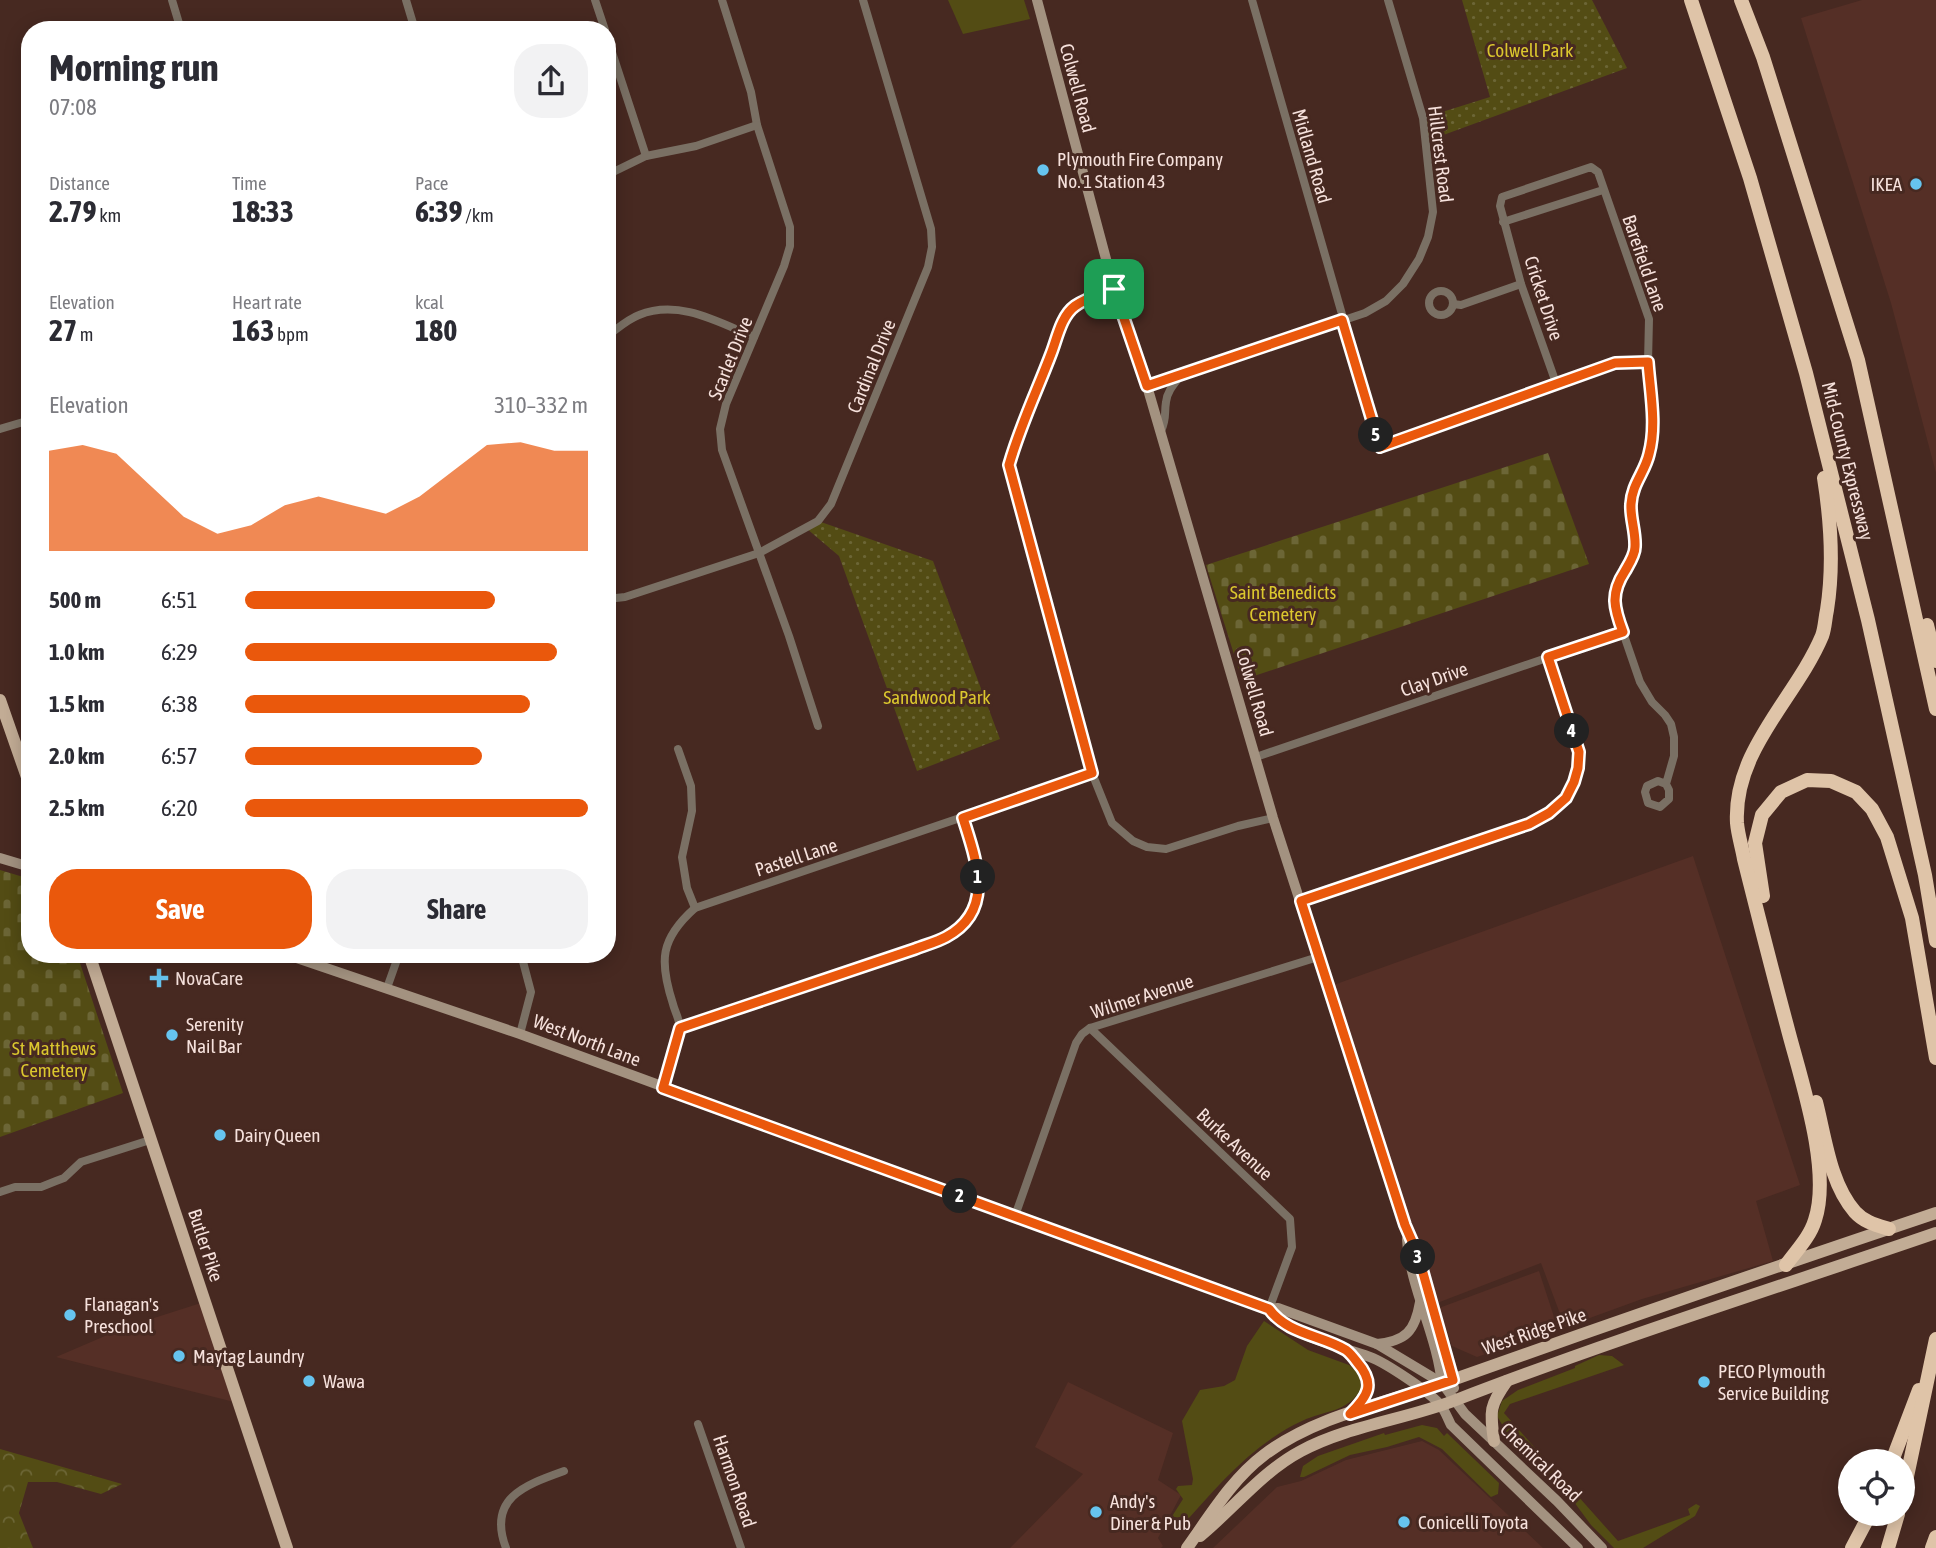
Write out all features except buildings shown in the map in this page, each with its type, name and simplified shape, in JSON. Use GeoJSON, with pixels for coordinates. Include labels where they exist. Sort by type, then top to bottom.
{"type":"FeatureCollection","features":[{"type":"Feature","properties":{"kind":"highway","name":"Mid-County Expressway"},"geometry":{"type":"LineString","coordinates":[[1690,0],[1750,178],[1806,373],[1868,620],[1925,874],[1936,941]]}},
{"type":"Feature","properties":{"kind":"highway","name":"Mid-County Expressway"},"geometry":{"type":"LineString","coordinates":[[1741,0],[1763,57],[1858,360],[1936,709]]}},
{"type":"Feature","properties":{"kind":"highway"},"geometry":{"type":"LineString","coordinates":[[1858,360],[1936,661]]}},
{"type":"Feature","properties":{"kind":"highway"},"geometry":{"type":"LineString","coordinates":[[1786,1265],[1810,1233],[1816,1219],[1818,1162],[1810,1117],[1737,822],[1740,793],[1749,763],[1764,730],[1803,673],[1823,633],[1829,595],[1832,537],[1806,373]]}},
{"type":"Feature","properties":{"kind":"highway"},"geometry":{"type":"LineString","coordinates":[[1889,1229],[1870,1223],[1855,1212],[1843,1195],[1834,1172],[1759,881],[1755,843],[1762,815],[1781,792],[1807,780],[1831,781],[1856,792],[1872,809],[1887,837],[1912,918],[1936,1058]]}},
{"type":"Feature","properties":{"kind":"highway"},"geometry":{"type":"LineString","coordinates":[[1896,1449],[1935,1346]]}},
{"type":"Feature","properties":{"kind":"highway"},"geometry":{"type":"LineString","coordinates":[[1913,1449],[1935,1346]]}},
{"type":"Feature","properties":{"kind":"highway"},"geometry":{"type":"LineString","coordinates":[[1852,1548],[1864,1526]]}},
{"type":"Feature","properties":{"kind":"highway"},"geometry":{"type":"LineString","coordinates":[[1888,1548],[1894,1526]]}},
{"type":"Feature","properties":{"kind":"highway"},"geometry":{"type":"LineString","coordinates":[[1932,1548],[1936,1537]]}},
{"type":"Feature","properties":{"kind":"main road","name":"Colwell Road"},"geometry":{"type":"LineString","coordinates":[[1037,0],[1114,289],[1161,431],[1273,818],[1407,1229],[1418,1255],[1447,1382]]}},
{"type":"Feature","properties":{"kind":"main road"},"geometry":{"type":"LineString","coordinates":[[0,701],[21,760]]}},
{"type":"Feature","properties":{"kind":"main road"},"geometry":{"type":"LineString","coordinates":[[0,858],[21,864]]}},
{"type":"Feature","properties":{"kind":"main road","name":"Butler Pike"},"geometry":{"type":"LineString","coordinates":[[92,963],[287,1548]]}},
{"type":"Feature","properties":{"kind":"main road","name":"West North Lane"},"geometry":{"type":"LineString","coordinates":[[312,963],[520,1034],[1269,1309],[1279,1308],[1377,1344],[1447,1382],[1456,1400]]}},
{"type":"Feature","properties":{"kind":"main road","name":"West Ridge Pike"},"geometry":{"type":"LineString","coordinates":[[1187,1548],[1232,1485],[1263,1455],[1290,1438],[1325,1422],[1936,1213]]}},
{"type":"Feature","properties":{"kind":"main road","name":"Colwell Road"},"geometry":{"type":"LineString","coordinates":[[1407,1229],[1408,1257],[1447,1382]]}},
{"type":"Feature","properties":{"kind":"main road","name":"West Ridge Pike"},"geometry":{"type":"LineString","coordinates":[[1187,1548],[1270,1473],[1301,1450],[1456,1400],[1610,1343],[1936,1233]]}},
{"type":"Feature","properties":{"kind":"main road"},"geometry":{"type":"LineString","coordinates":[[1377,1344],[1394,1342],[1406,1334],[1416,1319],[1420,1300]]}},
{"type":"Feature","properties":{"kind":"main road","name":"West North Lane"},"geometry":{"type":"LineString","coordinates":[[1269,1309],[1276,1319],[1311,1337],[1372,1358],[1423,1390],[1441,1405]]}},
{"type":"Feature","properties":{"kind":"main road"},"geometry":{"type":"LineString","coordinates":[[1348,1351],[1366,1372],[1368,1381],[1365,1396],[1350,1414]]}},
{"type":"Feature","properties":{"kind":"main road"},"geometry":{"type":"LineString","coordinates":[[1494,1441],[1492,1403],[1507,1381]]}},
{"type":"Feature","properties":{"kind":"main road"},"geometry":{"type":"LineString","coordinates":[[1441,1405],[1447,1382]]}},
{"type":"Feature","properties":{"kind":"main road","name":"Chemical Road"},"geometry":{"type":"LineString","coordinates":[[1456,1400],[1465,1414],[1558,1501],[1602,1548]]}},
{"type":"Feature","properties":{"kind":"main road","name":"Chemical Road"},"geometry":{"type":"LineString","coordinates":[[1441,1405],[1451,1425],[1578,1548]]}},
{"type":"Feature","properties":{"kind":"street"},"geometry":{"type":"LineString","coordinates":[[172,0],[178,21]]}},
{"type":"Feature","properties":{"kind":"street"},"geometry":{"type":"LineString","coordinates":[[406,0],[412,21]]}},
{"type":"Feature","properties":{"kind":"street"},"geometry":{"type":"LineString","coordinates":[[595,0],[602,21]]}},
{"type":"Feature","properties":{"kind":"street","name":"Scarlet Drive"},"geometry":{"type":"LineString","coordinates":[[722,0],[751,92],[757,125],[790,227],[790,246],[726,404],[720,429],[725,461],[818,726]]}},
{"type":"Feature","properties":{"kind":"street","name":"Cardinal Drive"},"geometry":{"type":"LineString","coordinates":[[616,598],[759,553],[818,521],[831,504],[928,267],[932,247],[931,229],[863,0]]}},
{"type":"Feature","properties":{"kind":"street","name":"Midland Road"},"geometry":{"type":"LineString","coordinates":[[1252,0],[1380,447],[1556,383]]}},
{"type":"Feature","properties":{"kind":"street","name":"Hillcrest Road"},"geometry":{"type":"LineString","coordinates":[[1147,386],[1365,313],[1386,301],[1403,284],[1419,259],[1428,237],[1433,212],[1423,118],[1388,0]]}},
{"type":"Feature","properties":{"kind":"street"},"geometry":{"type":"LineString","coordinates":[[616,64],[646,156]]}},
{"type":"Feature","properties":{"kind":"street"},"geometry":{"type":"LineString","coordinates":[[616,171],[646,156],[695,146],[757,125]]}},
{"type":"Feature","properties":{"kind":"street"},"geometry":{"type":"LineString","coordinates":[[1591,167],[1598,172],[1603,190],[1503,222],[1500,206],[1502,197],[1591,167]]}},
{"type":"Feature","properties":{"kind":"street","name":"Barefield Lane"},"geometry":{"type":"LineString","coordinates":[[1603,190],[1649,319],[1648,362],[1652,424],[1650,453],[1633,486],[1631,506],[1636,548],[1616,586],[1615,594],[1617,615],[1640,682],[1652,702],[1671,724],[1674,756],[1666,784]]}},
{"type":"Feature","properties":{"kind":"street","name":"Cricket Drive"},"geometry":{"type":"LineString","coordinates":[[1503,222],[1521,284],[1556,383]]}},
{"type":"Feature","properties":{"kind":"street"},"geometry":{"type":"LineString","coordinates":[[1453,304],[1461,305],[1521,284]]}},
{"type":"Feature","properties":{"kind":"street"},"geometry":{"type":"LineString","coordinates":[[1114,289],[1072,307],[1058,333],[1019,430],[1009,465],[1092,773],[1112,823],[1126,836],[1147,848],[1166,849],[1237,826],[1273,818]]}},
{"type":"Feature","properties":{"kind":"street"},"geometry":{"type":"LineString","coordinates":[[616,330],[639,315],[674,309],[694,313],[754,337]]}},
{"type":"Feature","properties":{"kind":"street"},"geometry":{"type":"LineString","coordinates":[[1556,383],[1615,363],[1648,362]]}},
{"type":"Feature","properties":{"kind":"street"},"geometry":{"type":"LineString","coordinates":[[1161,431],[1167,417],[1165,404],[1168,394],[1181,375]]}},
{"type":"Feature","properties":{"kind":"street"},"geometry":{"type":"LineString","coordinates":[[0,429],[21,423]]}},
{"type":"Feature","properties":{"kind":"street","name":"Clay Drive"},"geometry":{"type":"LineString","coordinates":[[1256,757],[1623,632]]}},
{"type":"Feature","properties":{"kind":"street"},"geometry":{"type":"LineString","coordinates":[[1301,901],[1529,824],[1549,813],[1566,798],[1574,782],[1579,752],[1548,657]]}},
{"type":"Feature","properties":{"kind":"street"},"geometry":{"type":"LineString","coordinates":[[678,749],[691,786],[692,811],[682,857],[687,888],[695,908]]}},
{"type":"Feature","properties":{"kind":"street","name":"Pastell Lane"},"geometry":{"type":"LineString","coordinates":[[680,1028],[666,984],[663,956],[668,938],[682,919],[695,908],[1092,773]]}},
{"type":"Feature","properties":{"kind":"street"},"geometry":{"type":"LineString","coordinates":[[663,1088],[680,1028],[915,949],[947,937],[964,924],[975,905],[979,887],[978,867],[963,818]]}},
{"type":"Feature","properties":{"kind":"street","name":"Wilmer Avenue"},"geometry":{"type":"LineString","coordinates":[[1015,1216],[1076,1043],[1082,1034],[1090,1028],[1318,957]]}},
{"type":"Feature","properties":{"kind":"street"},"geometry":{"type":"LineString","coordinates":[[387,988],[396,963]]}},
{"type":"Feature","properties":{"kind":"street"},"geometry":{"type":"LineString","coordinates":[[520,1034],[531,992],[523,963]]}},
{"type":"Feature","properties":{"kind":"street","name":"Burke Avenue"},"geometry":{"type":"LineString","coordinates":[[1090,1028],[1290,1219],[1292,1247],[1269,1309]]}},
{"type":"Feature","properties":{"kind":"street"},"geometry":{"type":"LineString","coordinates":[[0,1192],[56,1181],[64,1178],[81,1162],[150,1140]]}},
{"type":"Feature","properties":{"kind":"street","name":"Harmon Road"},"geometry":{"type":"LineString","coordinates":[[698,1424],[741,1548]]}},
{"type":"Feature","properties":{"kind":"street"},"geometry":{"type":"LineString","coordinates":[[506,1548],[499,1530],[503,1511],[515,1492],[565,1471]]}},
{"type":"Feature","properties":{"kind":"shaded area"},"geometry":{"type":"Polygon","coordinates":[[[1862,0],[1936,0],[1936,473],[1891,303],[1801,18],[1862,0]]]}},
{"type":"Feature","properties":{"kind":"shaded area"},"geometry":{"type":"Polygon","coordinates":[[[1693,856],[1800,1185],[1756,1201],[1773,1261],[1642,1299],[1565,1327],[1541,1263],[1432,1305],[1328,987],[1693,856]]]}},
{"type":"Feature","properties":{"kind":"shaded area"},"geometry":{"type":"Polygon","coordinates":[[[1539,1271],[1558,1329],[1477,1357],[1452,1346],[1439,1308],[1539,1271]]]}},
{"type":"Feature","properties":{"kind":"shaded area"},"geometry":{"type":"Polygon","coordinates":[[[204,1302],[238,1403],[56,1357],[126,1327],[204,1302]]]}},
{"type":"Feature","properties":{"kind":"shaded area"},"geometry":{"type":"Polygon","coordinates":[[[1068,1382],[1173,1433],[1158,1480],[1181,1495],[1158,1538],[1163,1546],[1161,1548],[1010,1548],[1083,1474],[1035,1447],[1068,1382]]]}},
{"type":"Feature","properties":{"kind":"shaded area"},"geometry":{"type":"Polygon","coordinates":[[[1422,1441],[1439,1450],[1543,1548],[1213,1548],[1277,1487],[1301,1481],[1346,1460],[1422,1441]]]}},
{"type":"Feature","properties":{"kind":"green space"},"geometry":{"type":"Polygon","coordinates":[[[948,0],[1024,0],[1030,19],[963,34],[948,0]]]}},
{"type":"Feature","properties":{"kind":"green space","name":"Colwell Park"},"geometry":{"type":"Polygon","coordinates":[[[1462,0],[1592,0],[1627,68],[1427,141],[1423,118],[1490,97],[1462,0]]]}},
{"type":"Feature","properties":{"kind":"green space","name":"Saint Benedicts Cemetery"},"geometry":{"type":"Polygon","coordinates":[[[1548,453],[1589,564],[1242,680],[1206,565],[1548,453]]]}},
{"type":"Feature","properties":{"kind":"green space","name":"Sandwood Park"},"geometry":{"type":"Polygon","coordinates":[[[818,521],[933,561],[1000,739],[917,771],[839,556],[806,528],[818,521]]]}},
{"type":"Feature","properties":{"kind":"green space","name":"St Matthews Cemetery"},"geometry":{"type":"Polygon","coordinates":[[[0,870],[21,876],[21,963],[80,963],[123,1093],[0,1137],[0,870]]]}},
{"type":"Feature","properties":{"kind":"green space"},"geometry":{"type":"Polygon","coordinates":[[[1264,1321],[1308,1350],[1349,1365],[1359,1373],[1361,1389],[1342,1407],[1302,1421],[1267,1442],[1236,1468],[1181,1527],[1175,1527],[1169,1521],[1183,1499],[1176,1489],[1178,1486],[1192,1485],[1193,1479],[1182,1421],[1200,1390],[1224,1386],[1235,1380],[1247,1346],[1264,1321]]]}},
{"type":"Feature","properties":{"kind":"green space"},"geometry":{"type":"Polygon","coordinates":[[[1599,1355],[1612,1356],[1624,1365],[1510,1404],[1504,1413],[1618,1541],[1690,1515],[1688,1509],[1696,1504],[1700,1506],[1695,1516],[1643,1548],[1614,1548],[1591,1525],[1563,1487],[1507,1433],[1497,1416],[1502,1401],[1518,1390],[1575,1368],[1599,1355]]]}},
{"type":"Feature","properties":{"kind":"green space"},"geometry":{"type":"Polygon","coordinates":[[[1422,1425],[1437,1428],[1444,1436],[1447,1433],[1499,1483],[1498,1494],[1491,1497],[1442,1449],[1419,1437],[1350,1455],[1300,1477],[1303,1466],[1318,1456],[1384,1433],[1385,1435],[1422,1425]]]}},
{"type":"Feature","properties":{"kind":"green space"},"geometry":{"type":"Polygon","coordinates":[[[0,1449],[122,1484],[101,1494],[57,1482],[28,1482],[19,1513],[33,1548],[0,1548],[0,1449]]]}},
{"type":"Feature","properties":{"kind":"place","name":"Plymouth Fire Company No. 1 Station 43"},"geometry":{"type":"Point","coordinates":[1043,170]}},
{"type":"Feature","properties":{"kind":"place","name":"IKEA"},"geometry":{"type":"Point","coordinates":[1916,184]}},
{"type":"Feature","properties":{"kind":"place","name":"NovaCare"},"geometry":{"type":"Point","coordinates":[159,978]}},
{"type":"Feature","properties":{"kind":"place","name":"Serenity Nail Bar"},"geometry":{"type":"Point","coordinates":[172,1035]}},
{"type":"Feature","properties":{"kind":"place","name":"Dairy Queen"},"geometry":{"type":"Point","coordinates":[220,1135]}},
{"type":"Feature","properties":{"kind":"place","name":"Flanagan's Preschool"},"geometry":{"type":"Point","coordinates":[70,1315]}},
{"type":"Feature","properties":{"kind":"place","name":"Maytag Laundry"},"geometry":{"type":"Point","coordinates":[179,1356]}},
{"type":"Feature","properties":{"kind":"place","name":"Wawa"},"geometry":{"type":"Point","coordinates":[309,1381]}},
{"type":"Feature","properties":{"kind":"place","name":"PECO Plymouth Service Building"},"geometry":{"type":"Point","coordinates":[1704,1382]}},
{"type":"Feature","properties":{"kind":"place","name":"Andy's Diner & Pub"},"geometry":{"type":"Point","coordinates":[1096,1512]}},
{"type":"Feature","properties":{"kind":"place","name":"Conicelli Toyota"},"geometry":{"type":"Point","coordinates":[1404,1522]}},
{"type":"Feature","properties":{"kind":"route"},"geometry":{"type":"LineString","coordinates":[[1114,289],[1147,386],[1342,320],[1380,447],[1615,363],[1648,362],[1652,424],[1650,453],[1633,486],[1631,506],[1636,548],[1616,586],[1615,594],[1617,615],[1623,632],[1548,657],[1579,752],[1578,768],[1566,798],[1549,813],[1529,824],[1301,901],[1405,1225],[1418,1255],[1453,1380],[1350,1414],[1367,1390],[1366,1372],[1348,1351],[1311,1337],[1276,1319],[1269,1309],[663,1088],[680,1028],[947,937],[964,924],[975,905],[979,887],[978,867],[963,818],[1092,773],[1009,465],[1019,430],[1058,333],[1072,307],[1114,289]]}}]}
